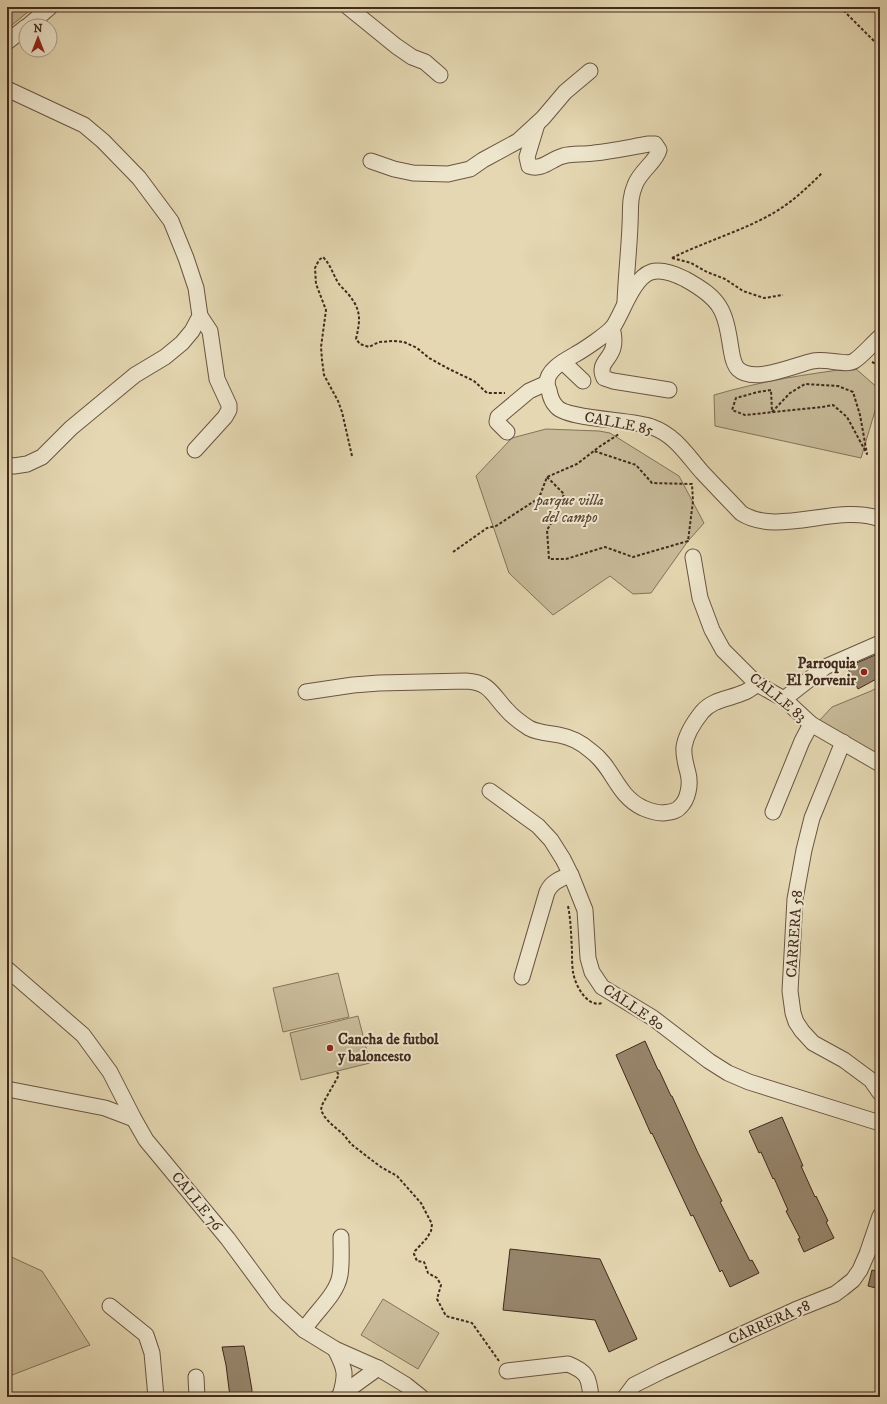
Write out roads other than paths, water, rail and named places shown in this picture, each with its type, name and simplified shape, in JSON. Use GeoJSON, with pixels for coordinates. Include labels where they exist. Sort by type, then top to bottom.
{"type":"FeatureCollection","features":[{"type":"Feature","properties":{"kind":"street"},"geometry":{"type":"LineString","coordinates":[[37,18],[50,7]]}},
{"type":"Feature","properties":{"kind":"street"},"geometry":{"type":"LineString","coordinates":[[348,7],[396,46],[412,57],[424,62],[440,75]]}},
{"type":"Feature","properties":{"kind":"street"},"geometry":{"type":"LineString","coordinates":[[7,42],[18,34]]}},
{"type":"Feature","properties":{"kind":"street"},"geometry":{"type":"LineString","coordinates":[[371,161],[394,169],[413,173],[442,174],[456,173],[470,169],[483,160],[518,141],[537,124],[565,92],[590,71]]}},
{"type":"Feature","properties":{"kind":"street"},"geometry":{"type":"LineString","coordinates":[[7,90],[84,125],[103,141],[139,178],[171,221],[196,288],[200,316],[210,331],[217,379],[229,405],[229,410],[225,417],[195,450]]}},
{"type":"Feature","properties":{"kind":"street"},"geometry":{"type":"LineString","coordinates":[[537,124],[527,157],[529,166],[534,168],[568,154],[594,154],[649,144],[655,144],[659,150],[658,155],[638,178],[630,198],[630,225],[625,305]]}},
{"type":"Feature","properties":{"kind":"street"},"geometry":{"type":"LineString","coordinates":[[506,432],[497,422],[498,417],[529,391],[547,383],[550,373],[563,362],[581,351],[612,328],[642,277],[650,272],[659,271],[678,276],[707,293],[719,306],[725,316],[733,362],[742,372],[753,374],[780,372],[796,365],[814,360],[845,363],[854,362],[880,336]]}},
{"type":"Feature","properties":{"kind":"street"},"geometry":{"type":"LineString","coordinates":[[7,465],[14,466],[27,464],[42,457],[71,428],[135,375],[165,357],[182,343],[192,331],[200,316]]}},
{"type":"Feature","properties":{"kind":"street"},"geometry":{"type":"LineString","coordinates":[[612,328],[615,340],[613,349],[602,367],[604,378],[613,381],[669,390]]}},
{"type":"Feature","properties":{"kind":"street"},"geometry":{"type":"LineString","coordinates":[[563,362],[583,381]]}},
{"type":"Feature","properties":{"kind":"street","name":"CALLE 85"},"geometry":{"type":"LineString","coordinates":[[547,383],[550,396],[557,408],[567,413],[652,426],[666,434],[684,450],[701,471],[741,513],[749,519],[777,522],[854,514],[870,515],[880,519]]}},
{"type":"Feature","properties":{"kind":"street","name":"CALLE 83"},"geometry":{"type":"LineString","coordinates":[[693,558],[700,598],[712,630],[723,650],[757,684],[784,700],[810,724],[880,764]]}},
{"type":"Feature","properties":{"kind":"street"},"geometry":{"type":"LineString","coordinates":[[784,700],[825,667],[880,642]]}},
{"type":"Feature","properties":{"kind":"street"},"geometry":{"type":"LineString","coordinates":[[306,692],[353,685],[380,683],[466,681],[479,683],[491,690],[506,709],[531,729],[567,737],[591,751],[606,765],[622,791],[633,802],[654,813],[664,813],[675,811],[680,807],[686,798],[689,788],[689,775],[686,766],[684,747],[689,731],[695,720],[702,711],[716,701],[745,692],[757,684]]}},
{"type":"Feature","properties":{"kind":"street"},"geometry":{"type":"LineString","coordinates":[[773,812],[810,724]]}},
{"type":"Feature","properties":{"kind":"street","name":"CARRERA 58"},"geometry":{"type":"LineString","coordinates":[[843,742],[812,818],[804,850],[795,899],[790,991],[793,1013],[796,1022],[802,1031],[813,1043],[844,1060],[871,1080],[880,1093]]}},
{"type":"Feature","properties":{"kind":"street","name":"CALLE 80"},"geometry":{"type":"LineString","coordinates":[[490,791],[538,826],[551,840],[563,859],[585,910],[588,958],[592,972],[602,987],[653,1018],[709,1061],[728,1073],[749,1082],[880,1123]]}},
{"type":"Feature","properties":{"kind":"street"},"geometry":{"type":"LineString","coordinates":[[522,977],[550,885],[571,875]]}},
{"type":"Feature","properties":{"kind":"street","name":"CALLE 76"},"geometry":{"type":"LineString","coordinates":[[7,969],[83,1035],[110,1072],[146,1140],[228,1239],[276,1304],[304,1330],[335,1349],[378,1368],[406,1385],[421,1397]]}},
{"type":"Feature","properties":{"kind":"street"},"geometry":{"type":"LineString","coordinates":[[7,1089],[106,1108],[134,1119]]}},
{"type":"Feature","properties":{"kind":"street","name":"CARRERA 58"},"geometry":{"type":"LineString","coordinates":[[625,1397],[634,1385],[662,1371],[795,1310],[835,1294],[853,1280],[860,1270],[867,1254],[878,1211]]}},
{"type":"Feature","properties":{"kind":"street"},"geometry":{"type":"LineString","coordinates":[[304,1330],[310,1320],[334,1291],[340,1276],[341,1237]]}},
{"type":"Feature","properties":{"kind":"street"},"geometry":{"type":"LineString","coordinates":[[110,1306],[146,1335],[152,1353],[156,1397]]}},
{"type":"Feature","properties":{"kind":"street"},"geometry":{"type":"LineString","coordinates":[[335,1349],[345,1373],[345,1381],[339,1396]]}},
{"type":"Feature","properties":{"kind":"street"},"geometry":{"type":"LineString","coordinates":[[507,1371],[568,1364],[585,1373],[589,1380],[591,1397]]}},
{"type":"Feature","properties":{"kind":"street"},"geometry":{"type":"LineString","coordinates":[[339,1396],[378,1368]]}},
{"type":"Feature","properties":{"kind":"street"},"geometry":{"type":"LineString","coordinates":[[196,1377],[197,1397]]}},
{"type":"Feature","properties":{"kind":"place","name":"Parroquia El Porvenir"},"geometry":{"type":"Point","coordinates":[864,672]}},
{"type":"Feature","properties":{"kind":"place","name":"Cancha de futbol y baloncesto"},"geometry":{"type":"Point","coordinates":[330,1048]}},
{"type":"Feature","properties":{"kind":"park label","name":"parque villa del campo"},"geometry":{"type":"Point","coordinates":[570,508]}}]}
